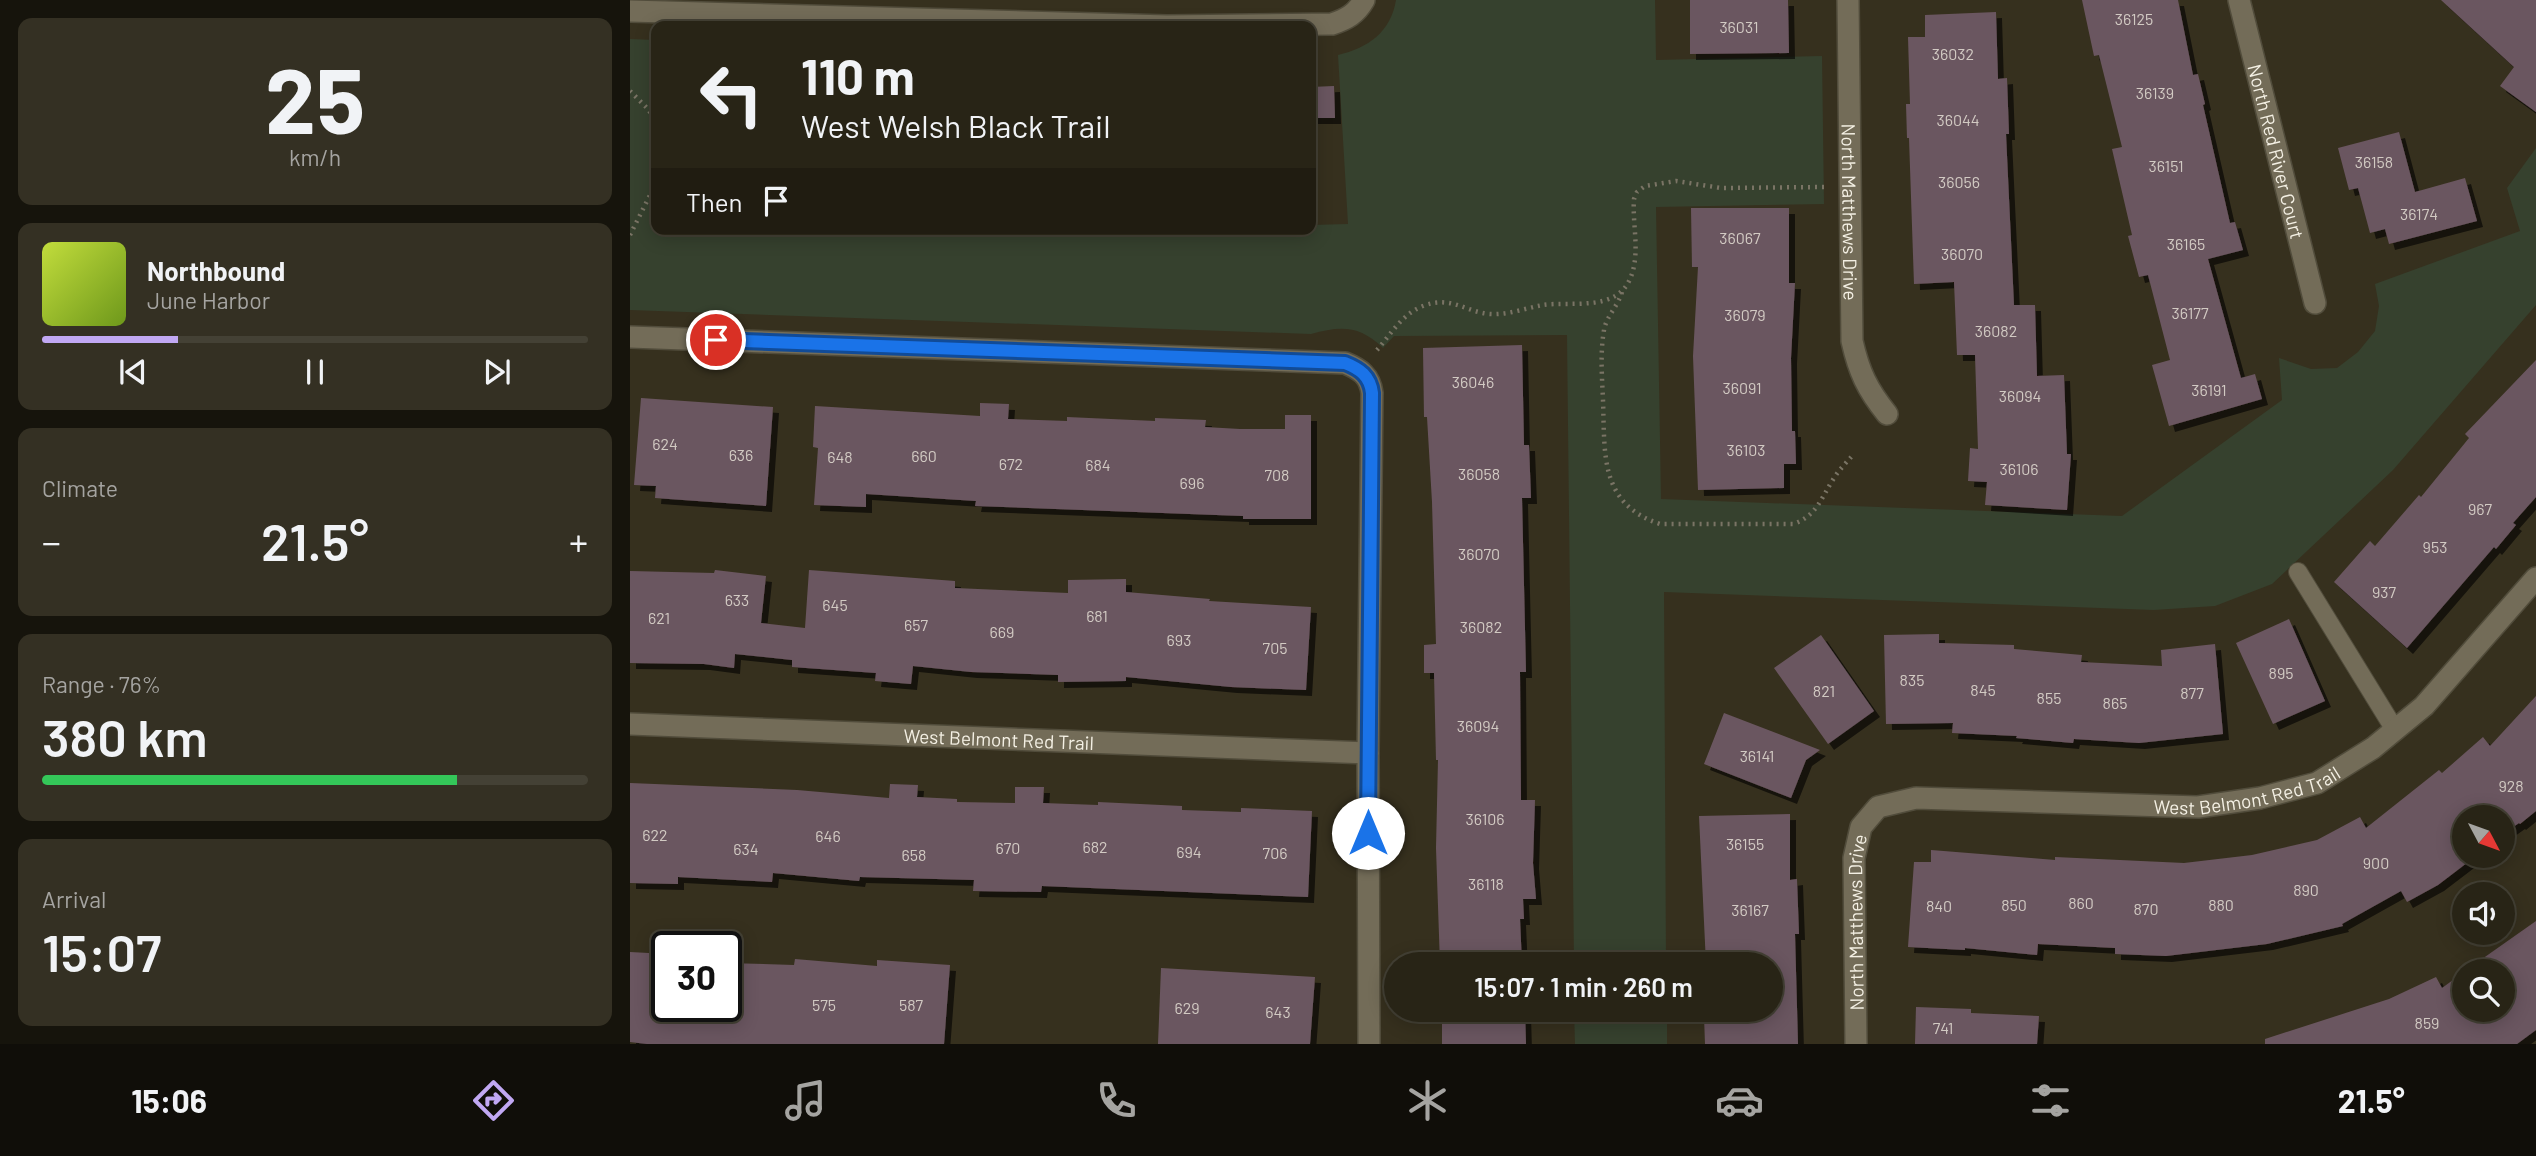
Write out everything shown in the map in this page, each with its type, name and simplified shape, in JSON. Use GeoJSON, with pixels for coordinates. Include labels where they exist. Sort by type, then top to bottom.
{"type":"FeatureCollection","features":[{"type":"Feature","properties":{"kind":"street","name":"North Matthews Drive"},"geometry":{"type":"LineString","coordinates":[[1848,0],[1852,341],[1858,369],[1869,391],[1887,414]]}},
{"type":"Feature","properties":{"kind":"street","name":"North Red River Court"},"geometry":{"type":"LineString","coordinates":[[2239,0],[2315,303]]}},
{"type":"Feature","properties":{"kind":"street"},"geometry":{"type":"LineString","coordinates":[[1316,24],[1332,24],[1347,19],[1361,5]]}},
{"type":"Feature","properties":{"kind":"street"},"geometry":{"type":"LineString","coordinates":[[630,11],[988,21]]}},
{"type":"Feature","properties":{"kind":"street"},"geometry":{"type":"LineString","coordinates":[[630,337],[1345,363],[1365,374],[1371,384],[1372,393],[1368,753],[1369,1044]]}},
{"type":"Feature","properties":{"kind":"street","name":"West Belmont Red Trail"},"geometry":{"type":"LineString","coordinates":[[1878,807],[1916,798],[2198,807],[2248,800],[2317,783],[2373,748],[2424,706],[2536,578]]}},
{"type":"Feature","properties":{"kind":"street","name":"West Belmont Red Trail"},"geometry":{"type":"LineString","coordinates":[[630,724],[1368,753]]}},
{"type":"Feature","properties":{"kind":"street","name":"North Matthews Drive"},"geometry":{"type":"LineString","coordinates":[[1856,1044],[1854,858],[1861,827],[1878,807]]}},
{"type":"Feature","properties":{"kind":"lane"},"geometry":{"type":"LineString","coordinates":[[2298,572],[2395,730]]}},
{"type":"Feature","properties":{"kind":"path"},"geometry":{"type":"LineString","coordinates":[[630,91],[651,115]]}},
{"type":"Feature","properties":{"kind":"path"},"geometry":{"type":"LineString","coordinates":[[1830,187],[1721,188],[1676,181],[1645,186],[1637,192],[1634,199],[1634,267],[1629,282],[1604,327],[1602,354],[1605,458],[1609,479],[1618,496],[1642,519],[1660,524],[1793,524],[1806,520],[1817,510],[1834,477],[1852,456]]}},
{"type":"Feature","properties":{"kind":"path"},"geometry":{"type":"LineString","coordinates":[[630,235],[651,193]]}},
{"type":"Feature","properties":{"kind":"path"},"geometry":{"type":"LineString","coordinates":[[1377,350],[1407,315],[1436,302],[1452,302],[1488,314],[1502,314],[1556,303],[1579,305],[1604,300],[1622,291]]}},
{"type":"Feature","properties":{"kind":"green space"},"geometry":{"type":"Polygon","coordinates":[[[1396,0],[1655,0],[1656,60],[1822,56],[1824,204],[1656,207],[1661,499],[2122,516],[2282,400],[2279,358],[2311,369],[2337,368],[2358,352],[2375,331],[2379,306],[2375,284],[2520,231],[2507,188],[2536,148],[2536,305],[2393,470],[2272,584],[2215,606],[2154,610],[1664,592],[1666,952],[1574,952],[1567,335],[1394,336],[1383,348],[1366,335],[1349,329],[1311,334],[630,310],[630,39],[651,40],[651,235],[1316,235],[1316,225],[1348,224],[1338,55],[1368,43],[1389,21],[1396,0]]]}},
{"type":"Feature","properties":{"kind":"green space"},"geometry":{"type":"Polygon","coordinates":[[[1574,1022],[1667,1022],[1667,1044],[1575,1044],[1574,1022]]]}},
{"type":"Feature","properties":{"kind":"building"},"geometry":{"type":"Polygon","coordinates":[[[1690,0],[1788,0],[1789,53],[1690,54],[1690,0]]]}},
{"type":"Feature","properties":{"kind":"building"},"geometry":{"type":"Polygon","coordinates":[[[2082,0],[2178,0],[2193,75],[2198,74],[2205,104],[2203,105],[2230,223],[2235,222],[2243,250],[2208,259],[2241,378],[2255,374],[2262,399],[2169,426],[2152,365],[2170,360],[2148,275],[2139,277],[2128,236],[2132,235],[2112,149],[2122,147],[2099,55],[2094,56],[2082,0]]]}},
{"type":"Feature","properties":{"kind":"building"},"geometry":{"type":"Polygon","coordinates":[[[2441,0],[2536,0],[2536,112],[2500,86],[2514,67],[2441,0]]]}},
{"type":"Feature","properties":{"kind":"building"},"geometry":{"type":"Polygon","coordinates":[[[1996,12],[1998,79],[2007,78],[2009,134],[2006,134],[2014,305],[2035,305],[2037,376],[2064,375],[2067,454],[2071,454],[2067,510],[1985,505],[1987,482],[1968,481],[1970,448],[1978,449],[1975,355],[1957,355],[1954,282],[1914,284],[1906,104],[1910,104],[1908,37],[1925,37],[1925,15],[1996,12]]]}},
{"type":"Feature","properties":{"kind":"building"},"geometry":{"type":"Polygon","coordinates":[[[1334,86],[1335,118],[1316,118],[1316,87],[1334,86]]]}},
{"type":"Feature","properties":{"kind":"building"},"geometry":{"type":"Polygon","coordinates":[[[2399,132],[2415,192],[2465,178],[2477,221],[2389,244],[2385,229],[2370,233],[2358,188],[2349,190],[2338,148],[2399,132]]]}},
{"type":"Feature","properties":{"kind":"building"},"geometry":{"type":"Polygon","coordinates":[[[1691,208],[1789,208],[1789,283],[1795,283],[1791,358],[1792,431],[1795,431],[1796,464],[1784,464],[1784,488],[1698,490],[1693,356],[1698,267],[1692,267],[1691,208]]]}},
{"type":"Feature","properties":{"kind":"building"},"geometry":{"type":"Polygon","coordinates":[[[1522,345],[1524,445],[1529,445],[1531,498],[1522,498],[1526,672],[1520,672],[1521,800],[1535,800],[1533,863],[1536,899],[1523,899],[1524,919],[1520,919],[1521,952],[1440,952],[1436,848],[1438,760],[1434,673],[1424,673],[1424,645],[1436,644],[1432,502],[1427,417],[1424,417],[1423,348],[1522,345]]]}},
{"type":"Feature","properties":{"kind":"building"},"geometry":{"type":"Polygon","coordinates":[[[2536,360],[2536,497],[2513,523],[2516,525],[2496,549],[2494,547],[2407,648],[2334,582],[2370,541],[2375,546],[2419,495],[2421,497],[2469,438],[2465,434],[2536,360]]]}},
{"type":"Feature","properties":{"kind":"building"},"geometry":{"type":"Polygon","coordinates":[[[641,398],[773,407],[766,506],[655,498],[656,486],[634,485],[641,398]]]}},
{"type":"Feature","properties":{"kind":"building"},"geometry":{"type":"Polygon","coordinates":[[[980,403],[1009,404],[1008,419],[1067,421],[1067,417],[1155,421],[1155,418],[1206,420],[1205,427],[1240,429],[1285,429],[1285,415],[1311,415],[1311,519],[1243,519],[1243,516],[975,506],[976,501],[866,494],[866,507],[814,505],[818,448],[813,447],[815,406],[980,416],[980,403]]]}},
{"type":"Feature","properties":{"kind":"building"},"geometry":{"type":"Polygon","coordinates":[[[715,570],[766,576],[761,623],[805,628],[809,570],[955,581],[955,588],[1068,593],[1068,580],[1126,579],[1126,592],[1210,599],[1209,601],[1311,607],[1306,690],[1231,687],[1126,677],[1126,681],[1058,682],[1058,675],[971,672],[913,666],[911,684],[875,681],[876,673],[792,667],[792,660],[735,654],[734,668],[704,664],[630,663],[630,571],[714,573],[715,570]]]}},
{"type":"Feature","properties":{"kind":"building"},"geometry":{"type":"Polygon","coordinates":[[[2289,619],[2325,701],[2273,724],[2236,643],[2289,619]]]}},
{"type":"Feature","properties":{"kind":"building"},"geometry":{"type":"Polygon","coordinates":[[[1939,634],[1939,643],[2014,645],[2014,649],[2082,655],[2081,662],[2162,666],[2161,650],[2215,644],[2223,734],[2139,743],[2074,739],[2073,743],[2016,738],[2017,736],[1952,733],[1953,723],[1886,724],[1884,635],[1939,634]]]}},
{"type":"Feature","properties":{"kind":"building"},"geometry":{"type":"Polygon","coordinates":[[[1821,635],[1874,711],[1828,744],[1774,668],[1821,635]]]}},
{"type":"Feature","properties":{"kind":"building"},"geometry":{"type":"Polygon","coordinates":[[[2536,696],[2536,811],[2515,826],[2515,805],[2452,805],[2452,868],[2460,868],[2438,885],[2407,902],[2401,891],[2342,924],[2343,926],[2267,944],[2166,956],[2115,954],[2115,948],[2038,944],[2037,955],[1965,948],[1908,947],[1914,862],[1931,862],[1931,850],[2055,860],[2055,857],[2184,863],[2252,855],[2317,840],[2360,817],[2366,828],[2439,770],[2442,773],[2483,737],[2490,746],[2536,696]]]}},
{"type":"Feature","properties":{"kind":"building"},"geometry":{"type":"Polygon","coordinates":[[[1724,713],[1820,750],[1806,760],[1791,798],[1704,764],[1724,713]]]}},
{"type":"Feature","properties":{"kind":"building"},"geometry":{"type":"Polygon","coordinates":[[[630,783],[797,790],[889,798],[890,784],[918,785],[917,797],[957,799],[957,802],[1015,803],[1015,787],[1044,787],[1043,803],[1098,805],[1098,802],[1182,806],[1182,810],[1241,812],[1241,808],[1312,811],[1308,897],[1042,886],[1041,892],[973,891],[974,880],[860,877],[859,881],[773,873],[772,882],[678,877],[678,884],[630,883],[630,783]]]}},
{"type":"Feature","properties":{"kind":"building"},"geometry":{"type":"Polygon","coordinates":[[[1790,814],[1790,880],[1797,879],[1799,934],[1795,934],[1798,1044],[1705,1044],[1704,1022],[1783,1022],[1783,952],[1705,952],[1699,816],[1790,814]]]}},
{"type":"Feature","properties":{"kind":"building"},"geometry":{"type":"Polygon","coordinates":[[[2536,921],[2536,1030],[2517,1044],[2265,1044],[2265,1039],[2389,999],[2436,977],[2442,988],[2452,981],[2452,1022],[2515,1022],[2515,959],[2482,959],[2502,945],[2515,945],[2515,936],[2536,921]]]}},
{"type":"Feature","properties":{"kind":"building"},"geometry":{"type":"Polygon","coordinates":[[[630,952],[651,953],[651,1022],[742,1022],[742,963],[794,965],[795,959],[877,966],[877,960],[950,965],[944,1044],[630,1042],[630,952]]]}},
{"type":"Feature","properties":{"kind":"building"},"geometry":{"type":"Polygon","coordinates":[[[1161,968],[1315,977],[1310,1044],[1158,1044],[1161,968]]]}},
{"type":"Feature","properties":{"kind":"building"},"geometry":{"type":"Polygon","coordinates":[[[1916,1007],[2039,1016],[2037,1044],[1915,1044],[1916,1007]]]}},
{"type":"Feature","properties":{"kind":"building"},"geometry":{"type":"Polygon","coordinates":[[[1442,1022],[1525,1022],[1526,1044],[1442,1044],[1442,1022]]]}},
{"type":"Feature","properties":{"kind":"route"},"geometry":{"type":"LineString","coordinates":[[716,340],[1345,363],[1365,374],[1371,384],[1372,393],[1368,833]]}}]}
